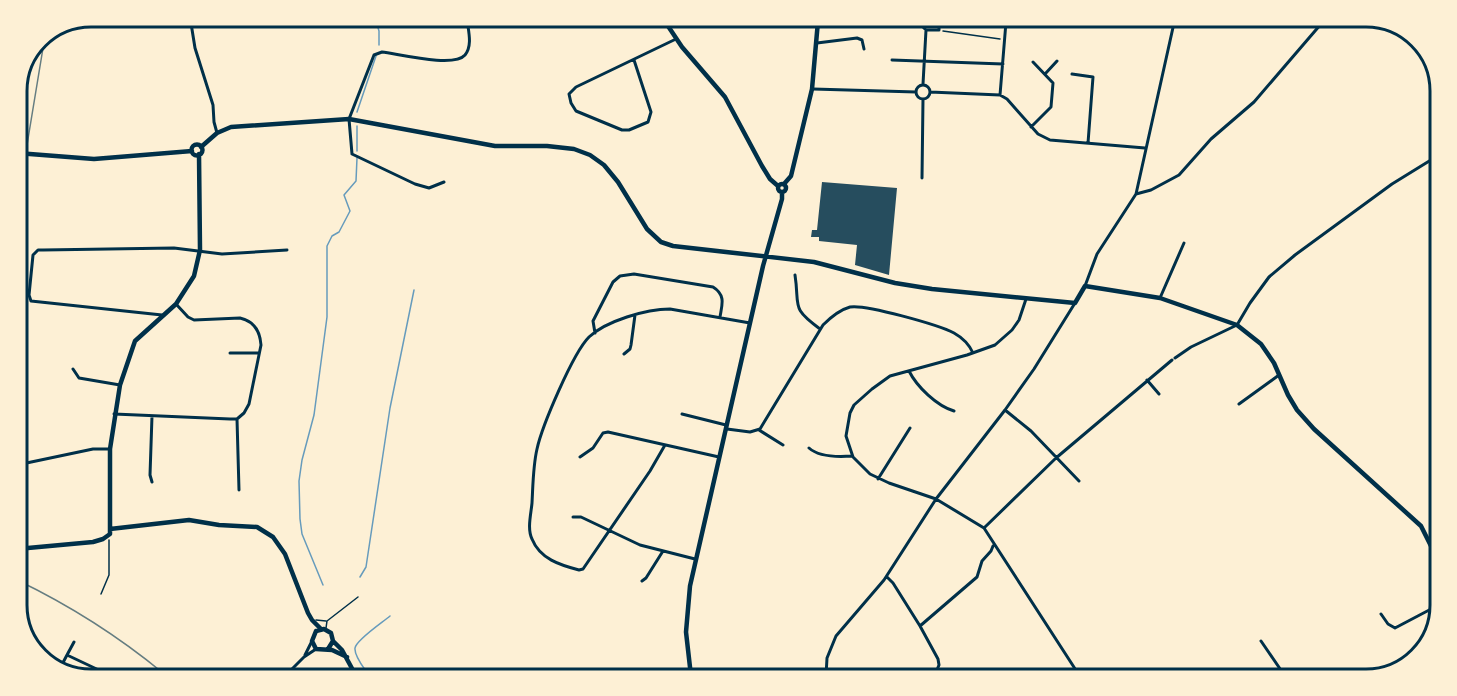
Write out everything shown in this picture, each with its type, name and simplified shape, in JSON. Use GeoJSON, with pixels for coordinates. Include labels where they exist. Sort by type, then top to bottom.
{"type":"FeatureCollection","features":[{"type":"Feature","properties":{"kind":"street"},"geometry":{"type":"LineString","coordinates":[[192,27],[195,48],[213,105],[217,133]]}},
{"type":"Feature","properties":{"kind":"street"},"geometry":{"type":"LineString","coordinates":[[444,182],[429,188],[415,184],[352,154],[349,119],[374,55],[382,52],[459,60],[466,54],[469,44],[468,27]]}},
{"type":"Feature","properties":{"kind":"street"},"geometry":{"type":"LineString","coordinates":[[668,27],[725,97],[762,166],[774,183],[781,185]]}},
{"type":"Feature","properties":{"kind":"street"},"geometry":{"type":"LineString","coordinates":[[690,669],[686,632],[687,609],[695,559],[766,255],[782,199],[782,192],[778,190],[791,176],[812,89],[818,27]]}},
{"type":"Feature","properties":{"kind":"street"},"geometry":{"type":"LineString","coordinates":[[923,27],[926,30],[939,30]]}},
{"type":"Feature","properties":{"kind":"street"},"geometry":{"type":"LineString","coordinates":[[1000,95],[1005,27]]}},
{"type":"Feature","properties":{"kind":"street"},"geometry":{"type":"LineString","coordinates":[[826,669],[827,658],[836,636],[886,577],[936,499],[1034,369],[1085,286],[1097,254],[1136,194],[1173,27]]}},
{"type":"Feature","properties":{"kind":"street"},"geometry":{"type":"LineString","coordinates":[[1136,194],[1151,190],[1179,175],[1211,139],[1254,102],[1318,27]]}},
{"type":"Feature","properties":{"kind":"street"},"geometry":{"type":"LineString","coordinates":[[923,84],[926,30]]}},
{"type":"Feature","properties":{"kind":"street"},"geometry":{"type":"LineString","coordinates":[[817,43],[857,38],[862,40],[864,49]]}},
{"type":"Feature","properties":{"kind":"street"},"geometry":{"type":"LineString","coordinates":[[634,60],[651,112],[648,122],[629,130],[622,130],[576,111],[569,94],[573,88],[676,39]]}},
{"type":"Feature","properties":{"kind":"street"},"geometry":{"type":"LineString","coordinates":[[892,60],[1003,64]]}},
{"type":"Feature","properties":{"kind":"street"},"geometry":{"type":"LineString","coordinates":[[1045,74],[1057,61]]}},
{"type":"Feature","properties":{"kind":"street"},"geometry":{"type":"LineString","coordinates":[[1031,127],[1051,107],[1053,83],[1033,62]]}},
{"type":"Feature","properties":{"kind":"street"},"geometry":{"type":"LineString","coordinates":[[1072,74],[1093,77],[1088,143]]}},
{"type":"Feature","properties":{"kind":"street"},"geometry":{"type":"LineString","coordinates":[[916,92],[923,84]]}},
{"type":"Feature","properties":{"kind":"street"},"geometry":{"type":"LineString","coordinates":[[923,84],[929,88],[930,93]]}},
{"type":"Feature","properties":{"kind":"street"},"geometry":{"type":"LineString","coordinates":[[812,89],[916,92]]}},
{"type":"Feature","properties":{"kind":"street"},"geometry":{"type":"LineString","coordinates":[[916,92],[917,96],[923,99]]}},
{"type":"Feature","properties":{"kind":"street"},"geometry":{"type":"LineString","coordinates":[[930,93],[1000,95],[1007,99],[1041,136],[1050,140],[1145,147]]}},
{"type":"Feature","properties":{"kind":"street"},"geometry":{"type":"LineString","coordinates":[[923,99],[930,93]]}},
{"type":"Feature","properties":{"kind":"street"},"geometry":{"type":"LineString","coordinates":[[922,178],[923,99]]}},
{"type":"Feature","properties":{"kind":"street"},"geometry":{"type":"LineString","coordinates":[[27,548],[93,542],[104,539],[110,531],[110,449],[120,385],[135,341],[176,304],[194,276],[200,250],[199,154],[202,151],[201,147],[217,133],[231,128],[349,119],[495,146],[547,146],[574,149],[590,155],[604,165],[618,182],[640,220],[662,242],[689,249],[766,255],[839,267],[895,283],[1075,303]]}},
{"type":"Feature","properties":{"kind":"street"},"geometry":{"type":"LineString","coordinates":[[192,151],[194,145],[201,147]]}},
{"type":"Feature","properties":{"kind":"street"},"geometry":{"type":"LineString","coordinates":[[27,154],[94,159],[192,151],[196,155],[199,154]]}},
{"type":"Feature","properties":{"kind":"street"},"geometry":{"type":"LineString","coordinates":[[984,528],[1056,458],[1147,380],[1191,347],[1236,326],[1269,277],[1295,255],[1383,190],[1430,161]]}},
{"type":"Feature","properties":{"kind":"street"},"geometry":{"type":"LineString","coordinates":[[1160,298],[1184,243]]}},
{"type":"Feature","properties":{"kind":"street"},"geometry":{"type":"LineString","coordinates":[[162,315],[31,301],[29,295],[33,255],[38,250],[142,248],[200,250],[222,254],[287,250]]}},
{"type":"Feature","properties":{"kind":"street"},"geometry":{"type":"LineString","coordinates":[[595,333],[593,321],[615,279],[625,274],[713,287],[722,294],[720,317]]}},
{"type":"Feature","properties":{"kind":"street"},"geometry":{"type":"LineString","coordinates":[[795,275],[797,305],[806,318],[820,329]]}},
{"type":"Feature","properties":{"kind":"street"},"geometry":{"type":"LineString","coordinates":[[1085,286],[1160,298],[1236,326],[1261,344],[1280,374],[1288,395],[1304,418],[1421,526],[1430,544]]}},
{"type":"Feature","properties":{"kind":"street"},"geometry":{"type":"LineString","coordinates":[[1026,299],[1019,320],[1012,330],[994,345],[890,376],[872,389],[854,405],[850,413],[846,436],[852,456],[858,464],[878,479],[936,499],[984,528],[1075,669]]}},
{"type":"Feature","properties":{"kind":"street"},"geometry":{"type":"LineString","coordinates":[[114,414],[237,419],[244,413],[249,404],[259,353],[260,337],[251,322],[240,318],[194,320],[176,304]]}},
{"type":"Feature","properties":{"kind":"street"},"geometry":{"type":"LineString","coordinates":[[682,414],[725,427],[750,432],[758,430],[820,329],[830,318],[850,307],[864,307],[950,331],[967,342],[973,353]]}},
{"type":"Feature","properties":{"kind":"street"},"geometry":{"type":"LineString","coordinates":[[665,445],[588,563],[579,570],[545,557],[532,541],[530,534],[538,446],[558,393],[588,338],[646,311],[669,309],[750,323]]}},
{"type":"Feature","properties":{"kind":"street"},"geometry":{"type":"LineString","coordinates":[[624,354],[630,350],[635,315]]}},
{"type":"Feature","properties":{"kind":"street"},"geometry":{"type":"LineString","coordinates":[[230,353],[259,353]]}},
{"type":"Feature","properties":{"kind":"street"},"geometry":{"type":"LineString","coordinates":[[73,369],[79,378],[120,385]]}},
{"type":"Feature","properties":{"kind":"street"},"geometry":{"type":"LineString","coordinates":[[909,371],[922,388],[948,409],[954,411]]}},
{"type":"Feature","properties":{"kind":"street"},"geometry":{"type":"LineString","coordinates":[[1239,404],[1280,374]]}},
{"type":"Feature","properties":{"kind":"street"},"geometry":{"type":"LineString","coordinates":[[1147,380],[1159,394]]}},
{"type":"Feature","properties":{"kind":"street"},"geometry":{"type":"LineString","coordinates":[[1005,410],[1030,431],[1079,481]]}},
{"type":"Feature","properties":{"kind":"street"},"geometry":{"type":"LineString","coordinates":[[152,416],[150,475],[152,482]]}},
{"type":"Feature","properties":{"kind":"street"},"geometry":{"type":"LineString","coordinates":[[237,419],[239,490]]}},
{"type":"Feature","properties":{"kind":"street"},"geometry":{"type":"LineString","coordinates":[[878,479],[910,428]]}},
{"type":"Feature","properties":{"kind":"street"},"geometry":{"type":"LineString","coordinates":[[758,430],[783,445]]}},
{"type":"Feature","properties":{"kind":"street"},"geometry":{"type":"LineString","coordinates":[[580,457],[593,448],[605,432],[718,457]]}},
{"type":"Feature","properties":{"kind":"street"},"geometry":{"type":"LineString","coordinates":[[809,448],[813,452],[825,455],[852,456]]}},
{"type":"Feature","properties":{"kind":"street"},"geometry":{"type":"LineString","coordinates":[[27,463],[93,449],[110,449]]}},
{"type":"Feature","properties":{"kind":"street"},"geometry":{"type":"LineString","coordinates":[[573,517],[581,517],[640,545],[695,559]]}},
{"type":"Feature","properties":{"kind":"street"},"geometry":{"type":"LineString","coordinates":[[110,531],[189,520],[219,525],[250,525],[263,530],[273,537],[285,554],[312,620],[314,633],[304,657]]}},
{"type":"Feature","properties":{"kind":"street"},"geometry":{"type":"LineString","coordinates":[[920,626],[977,577],[982,561],[991,551],[993,544]]}},
{"type":"Feature","properties":{"kind":"street"},"geometry":{"type":"LineString","coordinates":[[642,581],[663,551]]}},
{"type":"Feature","properties":{"kind":"street"},"geometry":{"type":"LineString","coordinates":[[886,577],[893,583],[939,659],[937,669]]}},
{"type":"Feature","properties":{"kind":"street"},"geometry":{"type":"LineString","coordinates":[[1381,614],[1388,624],[1395,628],[1430,610]]}},
{"type":"Feature","properties":{"kind":"street"},"geometry":{"type":"LineString","coordinates":[[312,620],[331,633],[333,641],[347,657],[353,669]]}},
{"type":"Feature","properties":{"kind":"street"},"geometry":{"type":"LineString","coordinates":[[314,633],[323,629]]}},
{"type":"Feature","properties":{"kind":"street"},"geometry":{"type":"LineString","coordinates":[[312,641],[316,649]]}},
{"type":"Feature","properties":{"kind":"street"},"geometry":{"type":"LineString","coordinates":[[328,649],[333,641]]}},
{"type":"Feature","properties":{"kind":"street"},"geometry":{"type":"LineString","coordinates":[[1261,641],[1280,669]]}},
{"type":"Feature","properties":{"kind":"street"},"geometry":{"type":"LineString","coordinates":[[63,662],[74,642]]}},
{"type":"Feature","properties":{"kind":"street"},"geometry":{"type":"LineString","coordinates":[[292,669],[316,649],[336,651],[347,657]]}},
{"type":"Feature","properties":{"kind":"street"},"geometry":{"type":"LineString","coordinates":[[67,655],[97,669]]}},
{"type":"Feature","properties":{"kind":"lane"},"geometry":{"type":"LineString","coordinates":[[323,629],[327,621],[358,597]]}},
{"type":"Feature","properties":{"kind":"lane"},"geometry":{"type":"LineString","coordinates":[[312,620],[327,621]]}},
{"type":"Feature","properties":{"kind":"path"},"geometry":{"type":"LineString","coordinates":[[939,30],[1004,40]]}},
{"type":"Feature","properties":{"kind":"path"},"geometry":{"type":"LineString","coordinates":[[100,594],[109,575],[110,531]]}},
{"type":"Feature","properties":{"kind":"building"},"geometry":{"type":"Polygon","coordinates":[[[822,182],[897,188],[889,275],[855,265],[857,245],[819,241],[819,237],[811,237],[812,230],[817,230],[822,182]]]}},
{"type":"Feature","properties":{"kind":"waterway"},"geometry":{"type":"LineString","coordinates":[[378,27],[379,45]]}},
{"type":"Feature","properties":{"kind":"waterway"},"geometry":{"type":"LineString","coordinates":[[357,112],[376,56]]}},
{"type":"Feature","properties":{"kind":"waterway"},"geometry":{"type":"LineString","coordinates":[[357,126],[357,151]]}},
{"type":"Feature","properties":{"kind":"waterway"},"geometry":{"type":"LineString","coordinates":[[323,585],[302,534],[299,481],[314,415],[327,317],[327,246],[332,236],[339,232],[350,211],[344,195],[356,181],[357,158]]}},
{"type":"Feature","properties":{"kind":"waterway"},"geometry":{"type":"LineString","coordinates":[[360,577],[366,567],[390,408],[414,290]]}},
{"type":"Feature","properties":{"kind":"waterway"},"geometry":{"type":"LineString","coordinates":[[365,669],[355,648],[365,636],[390,616]]}},
{"type":"Feature","properties":{"kind":"railway"},"geometry":{"type":"LineString","coordinates":[[27,145],[43,49]]}},
{"type":"Feature","properties":{"kind":"railway"},"geometry":{"type":"LineString","coordinates":[[27,585],[93,622],[158,669]]}}]}
